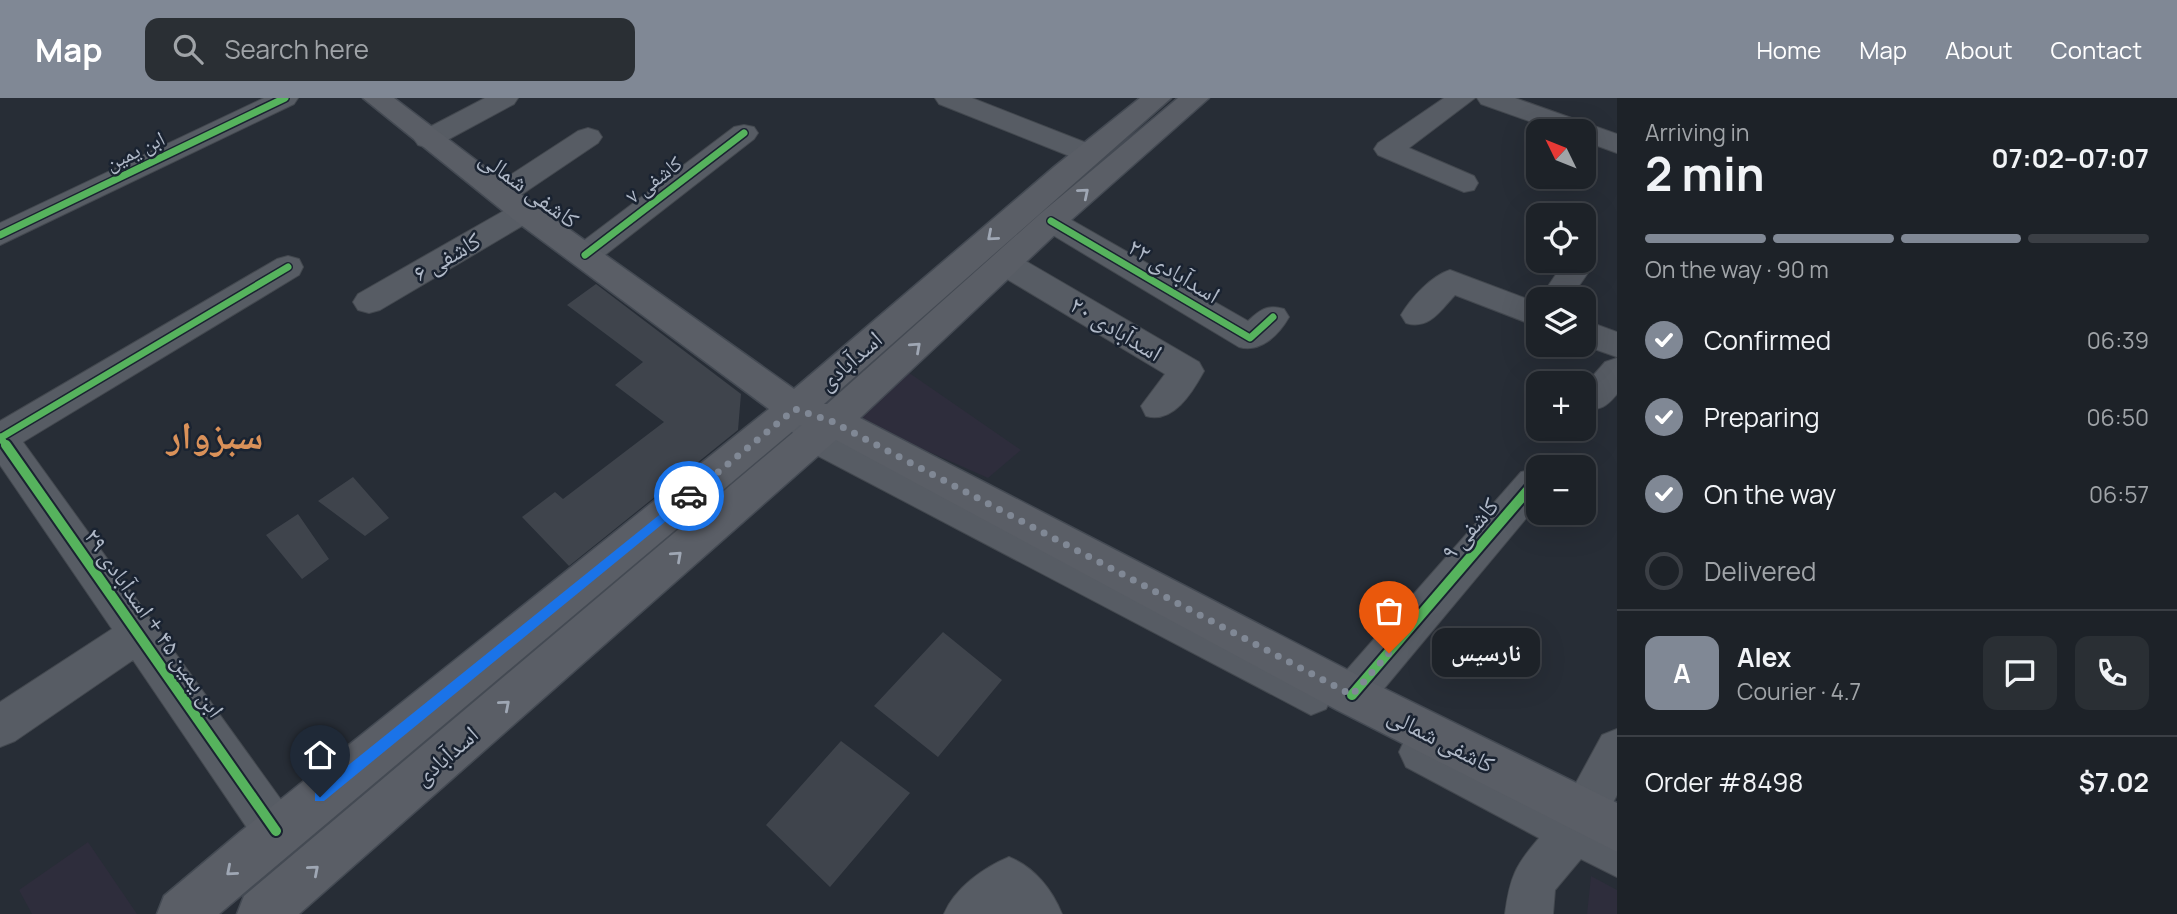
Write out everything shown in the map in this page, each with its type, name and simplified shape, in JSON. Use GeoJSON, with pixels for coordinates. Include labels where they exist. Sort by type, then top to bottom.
{"type":"FeatureCollection","features":[{"type":"Feature","properties":{"kind":"main road","name":"کاشفی شمالی"},"geometry":{"type":"LineString","coordinates":[[377,98],[513,203],[813,422],[1352,695],[1592,824]]}},
{"type":"Feature","properties":{"kind":"main road","name":"اسدآبادی"},"geometry":{"type":"LineString","coordinates":[[182,914],[276,831],[558,605],[813,422],[1130,109],[1157,98]]}},
{"type":"Feature","properties":{"kind":"main road","name":"اسدآبادی"},"geometry":{"type":"LineString","coordinates":[[262,914],[813,422],[1006,264],[1051,221],[1195,98]]}},
{"type":"Feature","properties":{"kind":"street","name":"ابن یمین"},"geometry":{"type":"LineString","coordinates":[[0,235],[285,98]]}},
{"type":"Feature","properties":{"kind":"street"},"geometry":{"type":"LineString","coordinates":[[428,139],[505,98]]}},
{"type":"Feature","properties":{"kind":"street"},"geometry":{"type":"LineString","coordinates":[[948,98],[1087,153]]}},
{"type":"Feature","properties":{"kind":"street"},"geometry":{"type":"LineString","coordinates":[[1462,98],[1388,149],[1464,183]]}},
{"type":"Feature","properties":{"kind":"street"},"geometry":{"type":"LineString","coordinates":[[1490,98],[1547,119]]}},
{"type":"Feature","properties":{"kind":"street","name":"کاشفی ۷"},"geometry":{"type":"LineString","coordinates":[[585,254],[744,133]]}},
{"type":"Feature","properties":{"kind":"street","name":"کاشفی ۶"},"geometry":{"type":"LineString","coordinates":[[369,302],[513,203],[588,137]]}},
{"type":"Feature","properties":{"kind":"street"},"geometry":{"type":"LineString","coordinates":[[1596,137],[1617,144]]}},
{"type":"Feature","properties":{"kind":"street","name":"اسدآبادی ۲۲"},"geometry":{"type":"LineString","coordinates":[[1051,221],[1250,338],[1273,317]]}},
{"type":"Feature","properties":{"kind":"street","name":"اسدآبادی ۲۰"},"geometry":{"type":"LineString","coordinates":[[1006,264],[1187,371],[1158,406]]}},
{"type":"Feature","properties":{"kind":"street"},"geometry":{"type":"LineString","coordinates":[[0,438],[288,267]]}},
{"type":"Feature","properties":{"kind":"street"},"geometry":{"type":"LineString","coordinates":[[1417,315],[1450,281],[1526,310]]}},
{"type":"Feature","properties":{"kind":"street"},"geometry":{"type":"LineString","coordinates":[[1596,337],[1617,345]]}},
{"type":"Feature","properties":{"kind":"street"},"geometry":{"type":"LineString","coordinates":[[1596,395],[1617,371]]}},
{"type":"Feature","properties":{"kind":"street"},"geometry":{"type":"LineString","coordinates":[[813,422],[1592,824],[1617,854]]}},
{"type":"Feature","properties":{"kind":"street","name":"ابن یمین ۴۵ + اسدآبادی ۲۹"},"geometry":{"type":"LineString","coordinates":[[0,438],[276,831]]}},
{"type":"Feature","properties":{"kind":"street","name":"کاشفی ۹"},"geometry":{"type":"LineString","coordinates":[[1352,695],[1526,492]]}},
{"type":"Feature","properties":{"kind":"street"},"geometry":{"type":"LineString","coordinates":[[0,726],[138,634]]}},
{"type":"Feature","properties":{"kind":"street"},"geometry":{"type":"LineString","coordinates":[[1529,914],[1533,881],[1592,824],[1617,750]]}},
{"type":"Feature","properties":{"kind":"street"},"geometry":{"type":"LineString","coordinates":[[968,914],[1009,880],[1038,914]]}},
{"type":"Feature","properties":{"kind":"shaded area"},"geometry":{"type":"Polygon","coordinates":[[[905,370],[1021,450],[988,478],[864,423],[861,409],[905,370]]]}},
{"type":"Feature","properties":{"kind":"shaded area"},"geometry":{"type":"Polygon","coordinates":[[[88,842],[137,914],[32,914],[19,890],[88,842]]]}},
{"type":"Feature","properties":{"kind":"shaded area"},"geometry":{"type":"Polygon","coordinates":[[[1591,876],[1617,890],[1617,914],[1587,914],[1591,876]]]}},
{"type":"Feature","properties":{"kind":"building"},"geometry":{"type":"Polygon","coordinates":[[[596,284],[741,394],[738,430],[569,566],[522,517],[555,492],[563,499],[664,422],[615,385],[643,362],[567,305],[596,284]]]}},
{"type":"Feature","properties":{"kind":"building"},"geometry":{"type":"Polygon","coordinates":[[[353,477],[389,518],[365,536],[318,501],[353,477]]]}},
{"type":"Feature","properties":{"kind":"building"},"geometry":{"type":"Polygon","coordinates":[[[298,514],[329,559],[302,579],[266,535],[298,514]]]}},
{"type":"Feature","properties":{"kind":"building"},"geometry":{"type":"Polygon","coordinates":[[[943,632],[1002,680],[938,757],[874,706],[943,632]]]}},
{"type":"Feature","properties":{"kind":"building"},"geometry":{"type":"Polygon","coordinates":[[[841,741],[910,793],[830,887],[766,825],[841,741]]]}},
{"type":"Feature","properties":{"kind":"cycle path"},"geometry":{"type":"LineString","coordinates":[[0,235],[285,98]]}},
{"type":"Feature","properties":{"kind":"cycle path"},"geometry":{"type":"LineString","coordinates":[[585,255],[744,133]]}},
{"type":"Feature","properties":{"kind":"cycle path"},"geometry":{"type":"LineString","coordinates":[[1051,221],[1250,338],[1273,317]]}},
{"type":"Feature","properties":{"kind":"cycle path"},"geometry":{"type":"LineString","coordinates":[[0,438],[288,267]]}},
{"type":"Feature","properties":{"kind":"cycle path"},"geometry":{"type":"LineString","coordinates":[[0,437],[276,831]]}},
{"type":"Feature","properties":{"kind":"cycle path"},"geometry":{"type":"LineString","coordinates":[[1352,695],[1526,492]]}},
{"type":"Feature","properties":{"kind":"way so far"},"geometry":{"type":"LineString","coordinates":[[689,496],[795,409],[831,421],[1352,695],[1389,653]]}},
{"type":"Feature","properties":{"kind":"place","name":"نارسیس"},"geometry":{"type":"Point","coordinates":[1389,653]}},
{"type":"Feature","properties":{"kind":"district","name":"سبزوار"},"geometry":{"type":"Point","coordinates":[215,436]}},
{"type":"Feature","properties":{"kind":"route"},"geometry":{"type":"LineString","coordinates":[[320,797],[689,496]]}}]}
